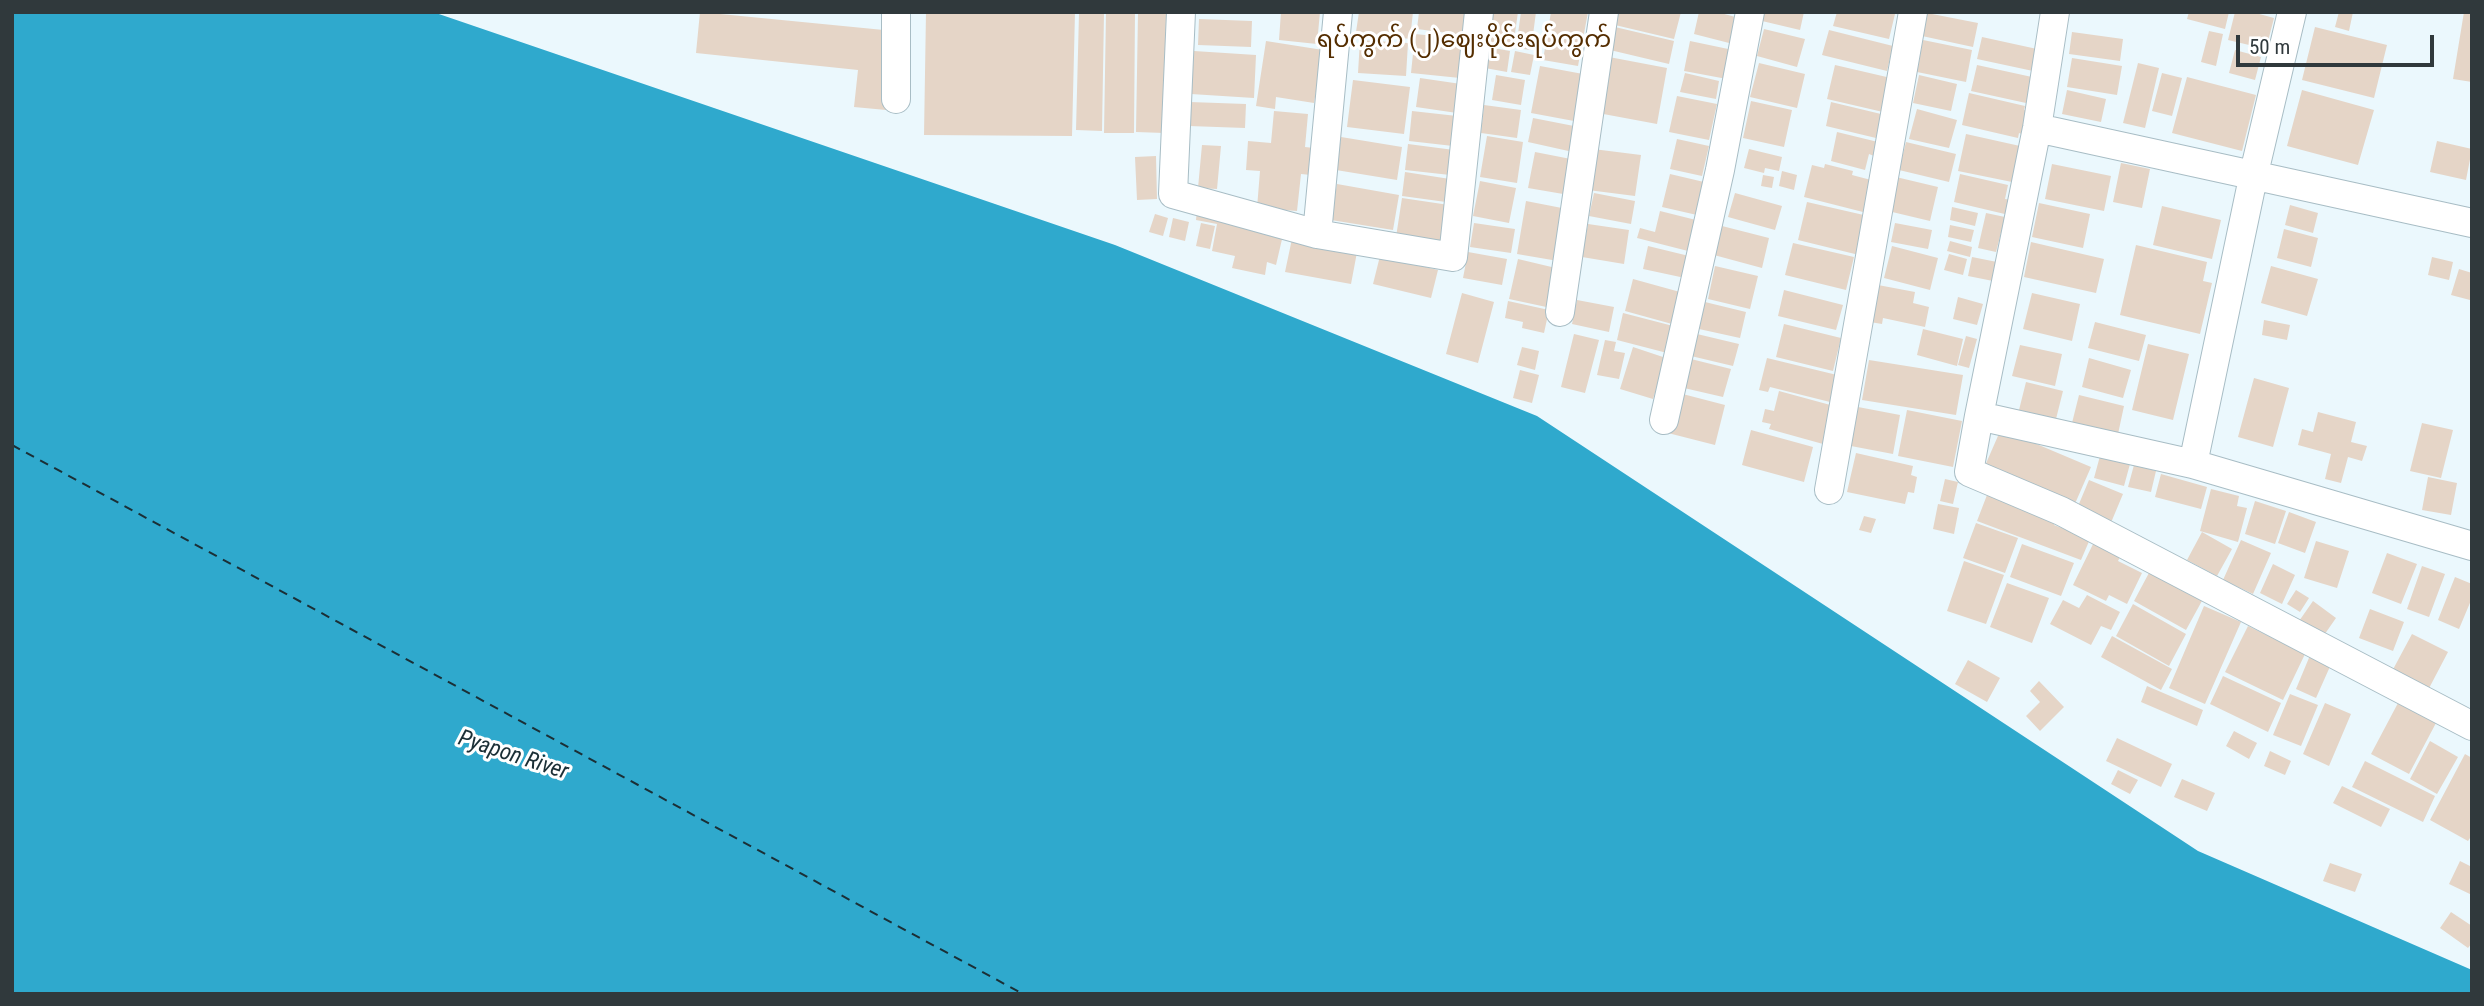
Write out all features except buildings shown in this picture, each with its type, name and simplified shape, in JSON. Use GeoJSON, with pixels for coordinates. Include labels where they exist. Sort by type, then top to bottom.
{"type":"FeatureCollection","features":[{"type":"Feature","properties":{"kind":"street"},"geometry":{"type":"LineString","coordinates":[[896,99],[897,12]]}},
{"type":"Feature","properties":{"kind":"street"},"geometry":{"type":"LineString","coordinates":[[1181,12],[1173,194],[1317,233],[1453,257],[1479,12]]}},
{"type":"Feature","properties":{"kind":"street"},"geometry":{"type":"LineString","coordinates":[[1317,233],[1338,12]]}},
{"type":"Feature","properties":{"kind":"street"},"geometry":{"type":"LineString","coordinates":[[1560,312],[1604,12]]}},
{"type":"Feature","properties":{"kind":"street"},"geometry":{"type":"LineString","coordinates":[[1664,420],[1720,170],[1750,12]]}},
{"type":"Feature","properties":{"kind":"street"},"geometry":{"type":"LineString","coordinates":[[1829,491],[1913,12]]}},
{"type":"Feature","properties":{"kind":"street"},"geometry":{"type":"LineString","coordinates":[[2055,12],[2037,128],[1969,472],[2061,511],[2472,726]]}},
{"type":"Feature","properties":{"kind":"street"},"geometry":{"type":"LineString","coordinates":[[2193,464],[2254,173],[2292,12]]}},
{"type":"Feature","properties":{"kind":"street"},"geometry":{"type":"LineString","coordinates":[[2037,128],[2254,173],[2472,223]]}},
{"type":"Feature","properties":{"kind":"street"},"geometry":{"type":"LineString","coordinates":[[1979,416],[2193,464],[2472,546]]}},
{"type":"Feature","properties":{"kind":"water","name":"Pyapon River"},"geometry":{"type":"Polygon","coordinates":[[[12,12],[433,12],[1115,245],[1537,416],[2198,851],[2472,970],[2472,994],[12,994],[12,12]]]}},
{"type":"Feature","properties":{"kind":"ferry route"},"geometry":{"type":"LineString","coordinates":[[12,445],[1023,994]]}},
{"type":"Feature","properties":{"kind":"district","name":"ရပ်ကွက် (၂)ဈေးပိုင်းရပ်ကွက်"},"geometry":{"type":"Point","coordinates":[1464,41]}}]}
